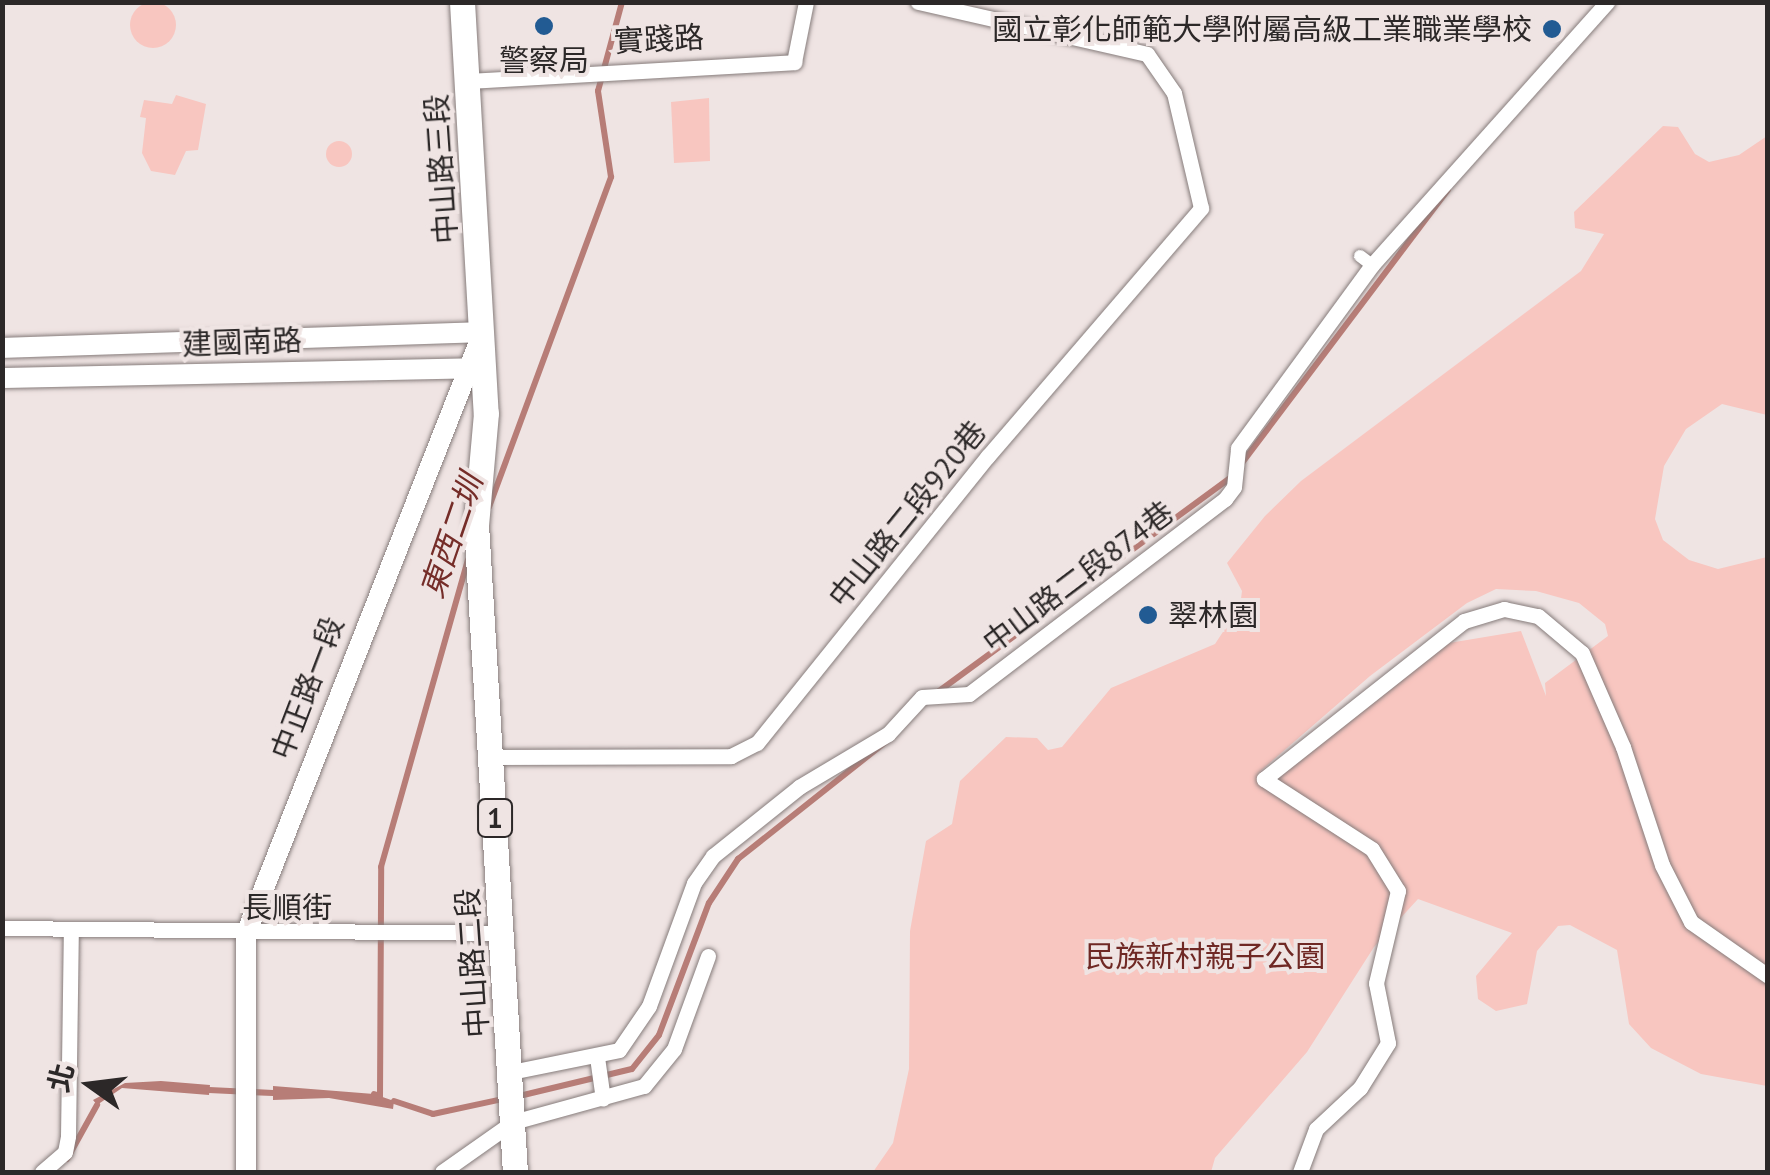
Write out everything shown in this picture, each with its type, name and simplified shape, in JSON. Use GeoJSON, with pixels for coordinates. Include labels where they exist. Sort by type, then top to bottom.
{"type":"FeatureCollection","features":[{"type":"Feature","properties":{"kind":"main road","name":"中山路三段"},"geometry":{"type":"LineString","coordinates":[[462,2],[483,332]]}},
{"type":"Feature","properties":{"kind":"main road","name":"中山路二段"},"geometry":{"type":"LineString","coordinates":[[483,332],[474,368],[477,552],[515,1172]]}},
{"type":"Feature","properties":{"kind":"street","name":"實踐路"},"geometry":{"type":"LineString","coordinates":[[467,81],[621,68],[794,62],[806,2]]}},
{"type":"Feature","properties":{"kind":"street","name":"中山路二段920巷"},"geometry":{"type":"LineString","coordinates":[[492,757],[731,756],[757,743],[988,456],[1201,208],[1174,94],[1147,54],[918,2]]}},
{"type":"Feature","properties":{"kind":"street","name":"中山路二段874巷"},"geometry":{"type":"LineString","coordinates":[[512,1097],[619,1050],[636,1031],[694,883],[713,856],[800,786],[888,734],[922,697],[982,684],[1234,488],[1236,456],[1366,261],[1607,2]]}},
{"type":"Feature","properties":{"kind":"street","name":"建國南路"},"geometry":{"type":"LineString","coordinates":[[2,348],[483,332]]}},
{"type":"Feature","properties":{"kind":"street","name":"建國南路"},"geometry":{"type":"LineString","coordinates":[[2,378],[474,368]]}},
{"type":"Feature","properties":{"kind":"street","name":"中正路一段"},"geometry":{"type":"LineString","coordinates":[[246,1172],[246,934],[474,368]]}},
{"type":"Feature","properties":{"kind":"street"},"geometry":{"type":"LineString","coordinates":[[1300,1172],[1316,1128],[1360,1088],[1388,1043],[1376,983],[1398,891],[1372,850],[1264,779],[1464,622],[1504,608],[1538,616],[1582,653],[1623,747],[1662,866],[1691,922],[1768,976]]}},
{"type":"Feature","properties":{"kind":"street","name":"長順街"},"geometry":{"type":"LineString","coordinates":[[2,928],[246,934],[502,933]]}},
{"type":"Feature","properties":{"kind":"street"},"geometry":{"type":"LineString","coordinates":[[42,1172],[65,1152],[71,929]]}},
{"type":"Feature","properties":{"kind":"street"},"geometry":{"type":"LineString","coordinates":[[442,1172],[512,1097],[603,1099],[644,1086],[674,1049],[708,956]]}},
{"type":"Feature","properties":{"kind":"street"},"geometry":{"type":"LineString","coordinates":[[597,1058],[603,1099]]}},
{"type":"Feature","properties":{"kind":"green space"},"geometry":{"type":"Polygon","coordinates":[[[153,2],[170,8],[176,25],[170,42],[153,48],[136,42],[130,25],[136,8],[153,2]]]}},
{"type":"Feature","properties":{"kind":"green space"},"geometry":{"type":"Polygon","coordinates":[[[176,95],[206,104],[198,150],[186,151],[175,175],[151,171],[142,153],[146,118],[140,117],[144,100],[172,104],[176,95]]]}},
{"type":"Feature","properties":{"kind":"green space"},"geometry":{"type":"Polygon","coordinates":[[[709,98],[710,161],[674,163],[671,102],[709,98]]]}},
{"type":"Feature","properties":{"kind":"green space","name":"民族新村親子公園"},"geometry":{"type":"Polygon","coordinates":[[[1663,126],[1678,127],[1695,154],[1709,162],[1739,155],[1767,136],[1767,415],[1722,404],[1686,429],[1664,466],[1655,519],[1663,540],[1689,560],[1718,569],[1767,557],[1767,1086],[1701,1074],[1651,1048],[1629,1024],[1617,950],[1570,925],[1558,926],[1537,951],[1527,1004],[1496,1011],[1478,999],[1476,976],[1512,933],[1418,899],[1374,947],[1307,1052],[1215,1158],[1211,1172],[873,1172],[893,1143],[909,1069],[910,931],[926,841],[952,824],[960,781],[1006,737],[1037,738],[1048,750],[1062,747],[1111,688],[1215,644],[1240,606],[1242,591],[1227,563],[1265,516],[1301,481],[1581,271],[1604,234],[1575,228],[1574,212],[1663,126]],[[1496,589],[1467,603],[1370,676],[1256,775],[1449,643],[1521,631],[1546,696],[1545,683],[1608,636],[1605,624],[1579,603],[1536,591],[1496,589]]]}},
{"type":"Feature","properties":{"kind":"green space"},"geometry":{"type":"Polygon","coordinates":[[[339,141],[348,145],[352,154],[348,163],[339,167],[330,163],[326,154],[330,145],[339,141]]]}},
{"type":"Feature","properties":{"kind":"shaded area"},"geometry":{"type":"Polygon","coordinates":[[[125,1083],[210,1085],[209,1095],[122,1088],[97,1105],[93,1100],[125,1083]]]}},
{"type":"Feature","properties":{"kind":"shaded area"},"geometry":{"type":"Polygon","coordinates":[[[273,1086],[374,1094],[394,1101],[393,1109],[329,1098],[273,1100],[273,1086]]]}},
{"type":"Feature","properties":{"kind":"waterway","name":"東西二圳"},"geometry":{"type":"LineString","coordinates":[[489,507],[611,177],[598,91],[622,2]]}},
{"type":"Feature","properties":{"kind":"waterway"},"geometry":{"type":"LineString","coordinates":[[1242,463],[1448,190]]}},
{"type":"Feature","properties":{"kind":"waterway"},"geometry":{"type":"LineString","coordinates":[[935,694],[1231,477]]}},
{"type":"Feature","properties":{"kind":"waterway","name":"東西二圳"},"geometry":{"type":"LineString","coordinates":[[374,1094],[380,1096],[381,867],[468,560]]}},
{"type":"Feature","properties":{"kind":"waterway"},"geometry":{"type":"LineString","coordinates":[[515,1097],[632,1069],[659,1035],[709,903],[738,859],[887,741]]}},
{"type":"Feature","properties":{"kind":"waterway"},"geometry":{"type":"LineString","coordinates":[[209,1090],[273,1093]]}},
{"type":"Feature","properties":{"kind":"waterway"},"geometry":{"type":"LineString","coordinates":[[394,1101],[433,1114],[503,1099]]}},
{"type":"Feature","properties":{"kind":"waterway","name":"東西二圳"},"geometry":{"type":"LineString","coordinates":[[67,1159],[97,1105]]}},
{"type":"Feature","properties":{"kind":"place","name":"警察局"},"geometry":{"type":"Point","coordinates":[544,26]}},
{"type":"Feature","properties":{"kind":"place","name":"國立彰化師範大學附屬高級工業職業學校"},"geometry":{"type":"Point","coordinates":[1552,29]}},
{"type":"Feature","properties":{"kind":"place","name":"翠林園"},"geometry":{"type":"Point","coordinates":[1148,615]}}]}
